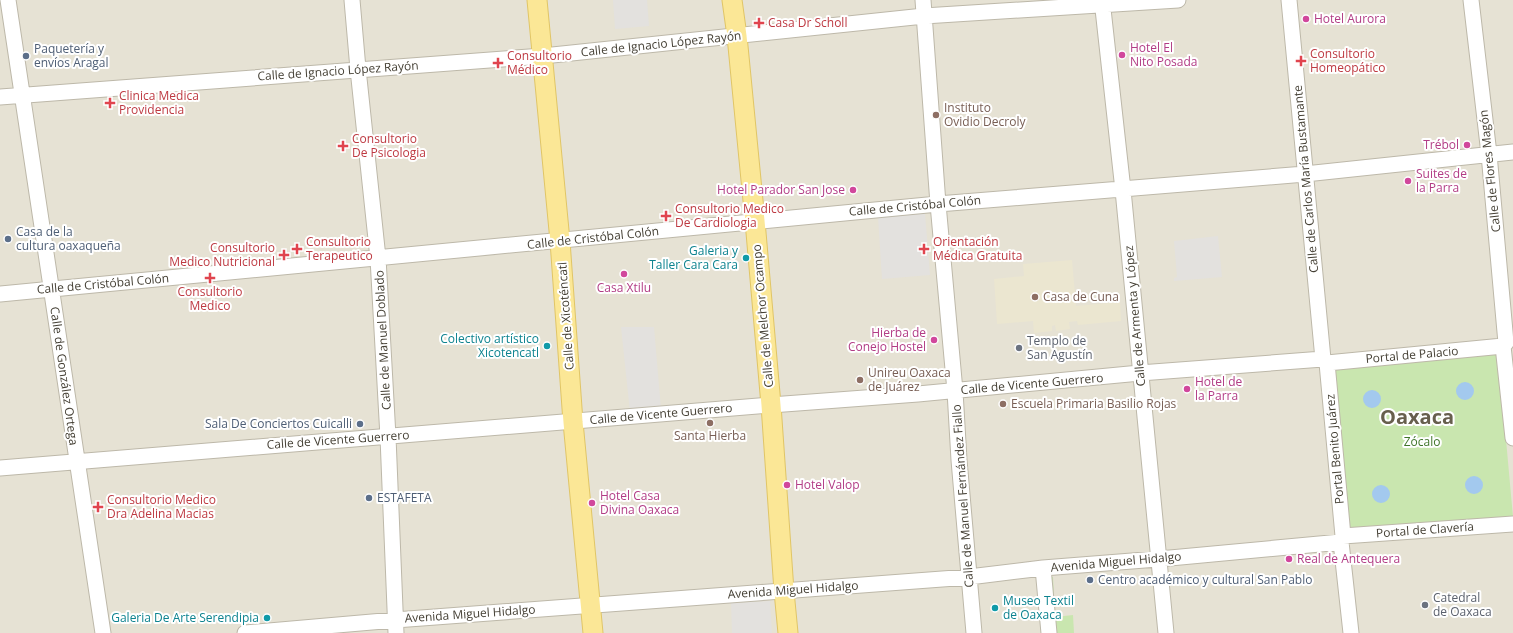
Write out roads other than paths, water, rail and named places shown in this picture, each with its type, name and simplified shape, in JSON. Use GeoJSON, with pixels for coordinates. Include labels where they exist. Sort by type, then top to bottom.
{"type":"FeatureCollection","features":[{"type":"Feature","properties":{"kind":"main road","name":"Calle de Xicoténcatl"},"geometry":{"type":"LineString","coordinates":[[537,0],[544,56],[560,241],[573,422],[593,633]]}},
{"type":"Feature","properties":{"kind":"main road","name":"Calle de Melchor Ocampo"},"geometry":{"type":"LineString","coordinates":[[732,0],[737,36],[755,221],[771,405],[788,633]]}},
{"type":"Feature","properties":{"kind":"street","name":"Calle de González Ortega"},"geometry":{"type":"LineString","coordinates":[[8,0],[103,633]]}},
{"type":"Feature","properties":{"kind":"street","name":"Calle de Manuel Doblado"},"geometry":{"type":"LineString","coordinates":[[352,0],[378,258],[388,436],[395,626]]}},
{"type":"Feature","properties":{"kind":"street","name":"Calle de Manuel Fernández Fiallo"},"geometry":{"type":"LineString","coordinates":[[923,0],[938,204],[955,391],[974,633]]}},
{"type":"Feature","properties":{"kind":"street","name":"Calle de Ignacio López Rayón"},"geometry":{"type":"LineString","coordinates":[[0,96],[544,56],[924,16],[1102,2],[1178,0]]}},
{"type":"Feature","properties":{"kind":"street","name":"Calle de Carlos María Bustamante"},"geometry":{"type":"LineString","coordinates":[[1289,0],[1305,174],[1325,361]]}},
{"type":"Feature","properties":{"kind":"street","name":"Calle de Flores Magón"},"geometry":{"type":"LineString","coordinates":[[1471,0],[1489,154],[1507,344],[1513,438]]}},
{"type":"Feature","properties":{"kind":"street","name":"Calle de Armenta y López"},"geometry":{"type":"LineString","coordinates":[[1102,2],[1123,190],[1166,633]]}},
{"type":"Feature","properties":{"kind":"street","name":"Calle de Cristóbal Colón"},"geometry":{"type":"LineString","coordinates":[[0,294],[938,204],[1305,174],[1513,152]]}},
{"type":"Feature","properties":{"kind":"street","name":"Portal de Palacio"},"geometry":{"type":"LineString","coordinates":[[1325,361],[1507,344]]}},
{"type":"Feature","properties":{"kind":"street","name":"Calle de Vicente Guerrero"},"geometry":{"type":"LineString","coordinates":[[0,468],[955,391],[1140,373],[1325,361]]}},
{"type":"Feature","properties":{"kind":"street","name":"Portal Benito Juárez"},"geometry":{"type":"LineString","coordinates":[[1325,361],[1351,633]]}},
{"type":"Feature","properties":{"kind":"street","name":"Portal de Clavería"},"geometry":{"type":"LineString","coordinates":[[1342,539],[1513,524]]}},
{"type":"Feature","properties":{"kind":"street","name":"Avenida Miguel Hidalgo"},"geometry":{"type":"LineString","coordinates":[[244,633],[395,626],[591,606],[969,577],[1043,568],[1159,559],[1342,539]]}},
{"type":"Feature","properties":{"kind":"street"},"geometry":{"type":"LineString","coordinates":[[1043,568],[1049,633]]}},
{"type":"Feature","properties":{"kind":"water"},"geometry":{"type":"Polygon","coordinates":[[[1465,382],[1471,385],[1474,391],[1471,397],[1465,400],[1459,397],[1456,391],[1459,385],[1465,382]]]}},
{"type":"Feature","properties":{"kind":"water"},"geometry":{"type":"Polygon","coordinates":[[[1372,390],[1378,393],[1381,399],[1378,405],[1372,408],[1366,405],[1363,399],[1366,393],[1372,390]]]}},
{"type":"Feature","properties":{"kind":"water"},"geometry":{"type":"Polygon","coordinates":[[[1474,476],[1480,479],[1483,485],[1480,491],[1474,494],[1468,491],[1465,485],[1468,479],[1474,476]]]}},
{"type":"Feature","properties":{"kind":"water"},"geometry":{"type":"Polygon","coordinates":[[[1381,485],[1387,488],[1390,494],[1387,500],[1381,503],[1375,500],[1372,494],[1375,488],[1381,485]]]}},
{"type":"Feature","properties":{"kind":"place","name":"Hotel Aurora"},"geometry":{"type":"Point","coordinates":[1306,19]}},
{"type":"Feature","properties":{"kind":"place","name":"Casa Dr Scholl"},"geometry":{"type":"Point","coordinates":[759,23]}},
{"type":"Feature","properties":{"kind":"place","name":"Hotel El Nito Posada"},"geometry":{"type":"Point","coordinates":[1122,55]}},
{"type":"Feature","properties":{"kind":"place","name":"Paquetería y envíos Aragal"},"geometry":{"type":"Point","coordinates":[26,56]}},
{"type":"Feature","properties":{"kind":"place","name":"Consultorio Homeopático"},"geometry":{"type":"Point","coordinates":[1301,61]}},
{"type":"Feature","properties":{"kind":"place","name":"Consultorio Médico"},"geometry":{"type":"Point","coordinates":[498,63]}},
{"type":"Feature","properties":{"kind":"place","name":"Clinica Medica Providencia"},"geometry":{"type":"Point","coordinates":[110,103]}},
{"type":"Feature","properties":{"kind":"place","name":"Instituto Ovidio Decroly"},"geometry":{"type":"Point","coordinates":[936,115]}},
{"type":"Feature","properties":{"kind":"place","name":"Trébol"},"geometry":{"type":"Point","coordinates":[1467,145]}},
{"type":"Feature","properties":{"kind":"place","name":"Consultorio De Psicologia"},"geometry":{"type":"Point","coordinates":[343,146]}},
{"type":"Feature","properties":{"kind":"place","name":"Suites de la Parra"},"geometry":{"type":"Point","coordinates":[1408,181]}},
{"type":"Feature","properties":{"kind":"place","name":"Hotel Parador San Jose"},"geometry":{"type":"Point","coordinates":[853,190]}},
{"type":"Feature","properties":{"kind":"place","name":"Consultorio Medico De Cardiologia"},"geometry":{"type":"Point","coordinates":[666,216]}},
{"type":"Feature","properties":{"kind":"place","name":"Casa de la cultura oaxaqueña"},"geometry":{"type":"Point","coordinates":[8,239]}},
{"type":"Feature","properties":{"kind":"place","name":"Consultorio Terapeutico"},"geometry":{"type":"Point","coordinates":[297,249]}},
{"type":"Feature","properties":{"kind":"place","name":"Orientación Médica Gratuita"},"geometry":{"type":"Point","coordinates":[924,249]}},
{"type":"Feature","properties":{"kind":"place","name":"Consultorio Medico Nutricional"},"geometry":{"type":"Point","coordinates":[284,255]}},
{"type":"Feature","properties":{"kind":"place","name":"Galeria y Taller Cara Cara"},"geometry":{"type":"Point","coordinates":[746,258]}},
{"type":"Feature","properties":{"kind":"place","name":"Casa Xtilu"},"geometry":{"type":"Point","coordinates":[624,274]}},
{"type":"Feature","properties":{"kind":"place","name":"Consultorio Medico"},"geometry":{"type":"Point","coordinates":[210,278]}},
{"type":"Feature","properties":{"kind":"place","name":"Casa de Cuna"},"geometry":{"type":"Point","coordinates":[1035,297]}},
{"type":"Feature","properties":{"kind":"place","name":"Hierba de Conejo Hostel"},"geometry":{"type":"Point","coordinates":[934,340]}},
{"type":"Feature","properties":{"kind":"place","name":"Colectivo artístico Xicotencatl"},"geometry":{"type":"Point","coordinates":[547,346]}},
{"type":"Feature","properties":{"kind":"place","name":"Templo de San Agustín"},"geometry":{"type":"Point","coordinates":[1019,348]}},
{"type":"Feature","properties":{"kind":"place","name":"Unireu Oaxaca de Juárez"},"geometry":{"type":"Point","coordinates":[860,380]}},
{"type":"Feature","properties":{"kind":"place","name":"Hotel de la Parra"},"geometry":{"type":"Point","coordinates":[1187,389]}},
{"type":"Feature","properties":{"kind":"place","name":"Escuela Primaria Basilio Rojas"},"geometry":{"type":"Point","coordinates":[1003,404]}},
{"type":"Feature","properties":{"kind":"place","name":"Santa Hierba"},"geometry":{"type":"Point","coordinates":[710,423]}},
{"type":"Feature","properties":{"kind":"place","name":"Sala De Conciertos Cuicalli"},"geometry":{"type":"Point","coordinates":[360,424]}},
{"type":"Feature","properties":{"kind":"place","name":"Hotel Valop"},"geometry":{"type":"Point","coordinates":[787,485]}},
{"type":"Feature","properties":{"kind":"place","name":"ESTAFETA"},"geometry":{"type":"Point","coordinates":[369,498]}},
{"type":"Feature","properties":{"kind":"place","name":"Hotel Casa Divina Oaxaca"},"geometry":{"type":"Point","coordinates":[592,503]}},
{"type":"Feature","properties":{"kind":"place","name":"Consultorio Medico Dra Adelina Macias"},"geometry":{"type":"Point","coordinates":[98,507]}},
{"type":"Feature","properties":{"kind":"place","name":"Real de Antequera"},"geometry":{"type":"Point","coordinates":[1289,559]}},
{"type":"Feature","properties":{"kind":"place","name":"Centro académico y cultural San Pablo"},"geometry":{"type":"Point","coordinates":[1090,580]}},
{"type":"Feature","properties":{"kind":"place","name":"Catedral de Oaxaca"},"geometry":{"type":"Point","coordinates":[1425,605]}},
{"type":"Feature","properties":{"kind":"place","name":"Museo Textil de Oaxaca"},"geometry":{"type":"Point","coordinates":[995,608]}},
{"type":"Feature","properties":{"kind":"place","name":"Galeria De Arte Serendipia"},"geometry":{"type":"Point","coordinates":[267,618]}},
{"type":"Feature","properties":{"kind":"district","name":"Oaxaca"},"geometry":{"type":"Point","coordinates":[1417,417]}},
{"type":"Feature","properties":{"kind":"park label","name":"Zócalo"},"geometry":{"type":"Point","coordinates":[1422,442]}}]}
